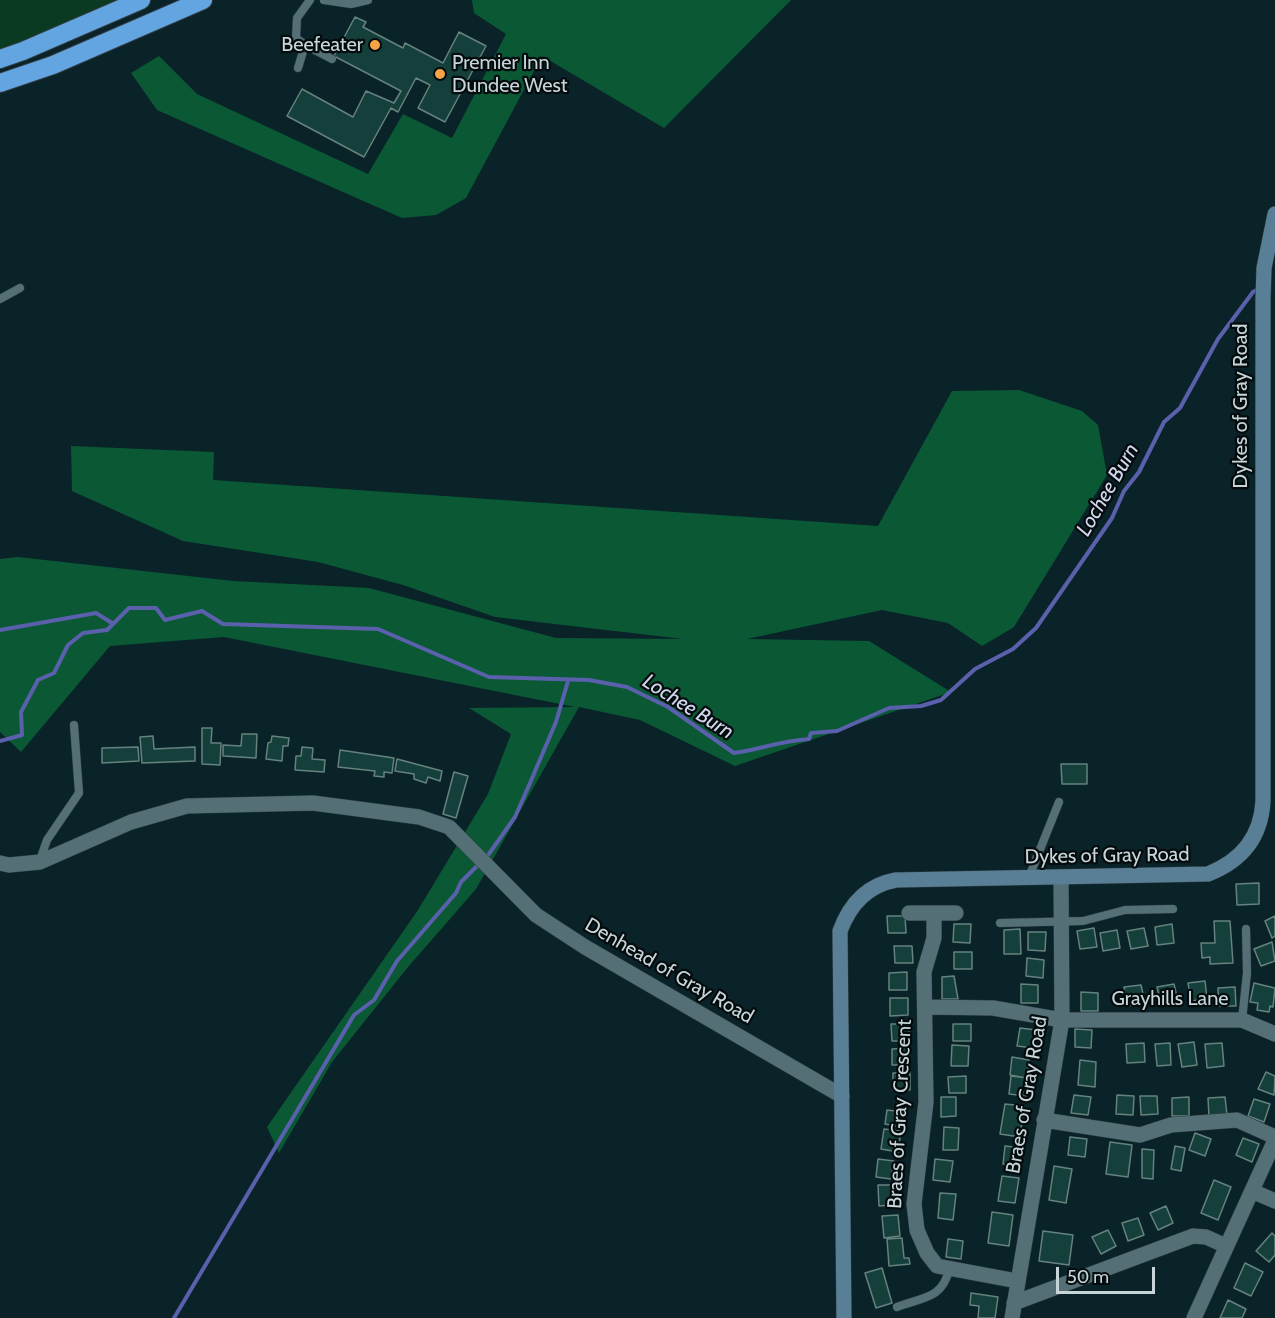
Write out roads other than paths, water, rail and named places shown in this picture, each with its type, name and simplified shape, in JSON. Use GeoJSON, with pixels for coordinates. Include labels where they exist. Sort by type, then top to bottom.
{"type":"FeatureCollection","features":[{"type":"Feature","properties":{"kind":"highway"},"geometry":{"type":"LineString","coordinates":[[0,59],[141,0]]}},
{"type":"Feature","properties":{"kind":"highway"},"geometry":{"type":"LineString","coordinates":[[0,82],[53,65],[203,0]]}},
{"type":"Feature","properties":{"kind":"street","name":"Dykes of Gray Road"},"geometry":{"type":"LineString","coordinates":[[844,1318],[840,931],[846,915],[855,903],[865,892],[885,882],[896,880],[1195,876],[1223,868],[1237,859],[1254,837],[1262,815],[1269,704],[1263,299],[1264,268],[1275,214]]}},
{"type":"Feature","properties":{"kind":"street","name":"Denhead of Gray Road"},"geometry":{"type":"LineString","coordinates":[[40,862],[131,822],[186,806],[313,803],[418,817],[449,826],[536,915],[585,947],[842,1095]]}},
{"type":"Feature","properties":{"kind":"street"},"geometry":{"type":"LineString","coordinates":[[0,863],[9,865],[40,862]]}},
{"type":"Feature","properties":{"kind":"street","name":"Braes of Gray Road"},"geometry":{"type":"LineString","coordinates":[[1013,1311],[1062,1020],[1060,878]]}},
{"type":"Feature","properties":{"kind":"street"},"geometry":{"type":"LineString","coordinates":[[909,914],[956,913]]}},
{"type":"Feature","properties":{"kind":"street","name":"Braes of Gray Crescent"},"geometry":{"type":"LineString","coordinates":[[934,914],[934,938],[924,972],[926,1102],[914,1204],[917,1230],[927,1252],[937,1266],[949,1270]]}},
{"type":"Feature","properties":{"kind":"street","name":"Grayhills Lane"},"geometry":{"type":"LineString","coordinates":[[926,1007],[993,1008],[1062,1020],[1242,1020],[1275,1035]]}},
{"type":"Feature","properties":{"kind":"street"},"geometry":{"type":"LineString","coordinates":[[1044,1120],[1140,1135],[1171,1125],[1237,1120],[1275,1139],[1194,1318]]}},
{"type":"Feature","properties":{"kind":"street"},"geometry":{"type":"LineString","coordinates":[[1252,1191],[1275,1201]]}},
{"type":"Feature","properties":{"kind":"street"},"geometry":{"type":"LineString","coordinates":[[1013,1311],[1193,1236],[1206,1237],[1226,1246]]}},
{"type":"Feature","properties":{"kind":"street"},"geometry":{"type":"LineString","coordinates":[[949,1270],[1017,1281]]}},
{"type":"Feature","properties":{"kind":"lane"},"geometry":{"type":"LineString","coordinates":[[310,0],[297,18],[296,38],[332,59]]}},
{"type":"Feature","properties":{"kind":"lane"},"geometry":{"type":"LineString","coordinates":[[324,0],[351,4],[368,0]]}},
{"type":"Feature","properties":{"kind":"lane"},"geometry":{"type":"LineString","coordinates":[[298,68],[305,45]]}},
{"type":"Feature","properties":{"kind":"lane"},"geometry":{"type":"LineString","coordinates":[[0,299],[20,288]]}},
{"type":"Feature","properties":{"kind":"lane"},"geometry":{"type":"LineString","coordinates":[[40,862],[47,840],[80,794],[74,725]]}},
{"type":"Feature","properties":{"kind":"lane"},"geometry":{"type":"LineString","coordinates":[[1029,878],[1059,802]]}},
{"type":"Feature","properties":{"kind":"lane"},"geometry":{"type":"LineString","coordinates":[[1000,923],[1083,921],[1125,910],[1173,909]]}},
{"type":"Feature","properties":{"kind":"lane"},"geometry":{"type":"LineString","coordinates":[[1242,1020],[1247,973],[1246,929]]}},
{"type":"Feature","properties":{"kind":"lane"},"geometry":{"type":"LineString","coordinates":[[897,1306],[938,1292],[945,1286],[949,1270]]}},
{"type":"Feature","properties":{"kind":"waterway","name":"Lochee Burn"},"geometry":{"type":"LineString","coordinates":[[0,741],[22,735],[21,712],[38,680],[54,673],[68,645],[83,633],[107,630],[129,608],[156,608],[165,620],[202,611],[223,624],[378,629],[489,677],[589,680],[627,687],[668,707],[734,753],[809,739],[811,733],[837,731],[889,708],[921,706],[941,700],[975,669],[1013,649],[1036,628],[1112,518],[1124,491],[1139,472],[1164,422],[1180,408],[1218,339],[1253,292],[1260,288]]}},
{"type":"Feature","properties":{"kind":"waterway","name":"Lochee Burn"},"geometry":{"type":"LineString","coordinates":[[0,630],[96,613],[112,623]]}},
{"type":"Feature","properties":{"kind":"waterway"},"geometry":{"type":"LineString","coordinates":[[486,858],[515,817],[556,722],[568,681]]}},
{"type":"Feature","properties":{"kind":"waterway"},"geometry":{"type":"LineString","coordinates":[[174,1318],[354,1015],[374,1000],[397,961],[456,893],[461,882],[480,863]]}},
{"type":"Feature","properties":{"kind":"place","name":"Beefeater"},"geometry":{"type":"Point","coordinates":[375,45]}},
{"type":"Feature","properties":{"kind":"place","name":"Premier Inn Dundee West"},"geometry":{"type":"Point","coordinates":[440,74]}}]}
